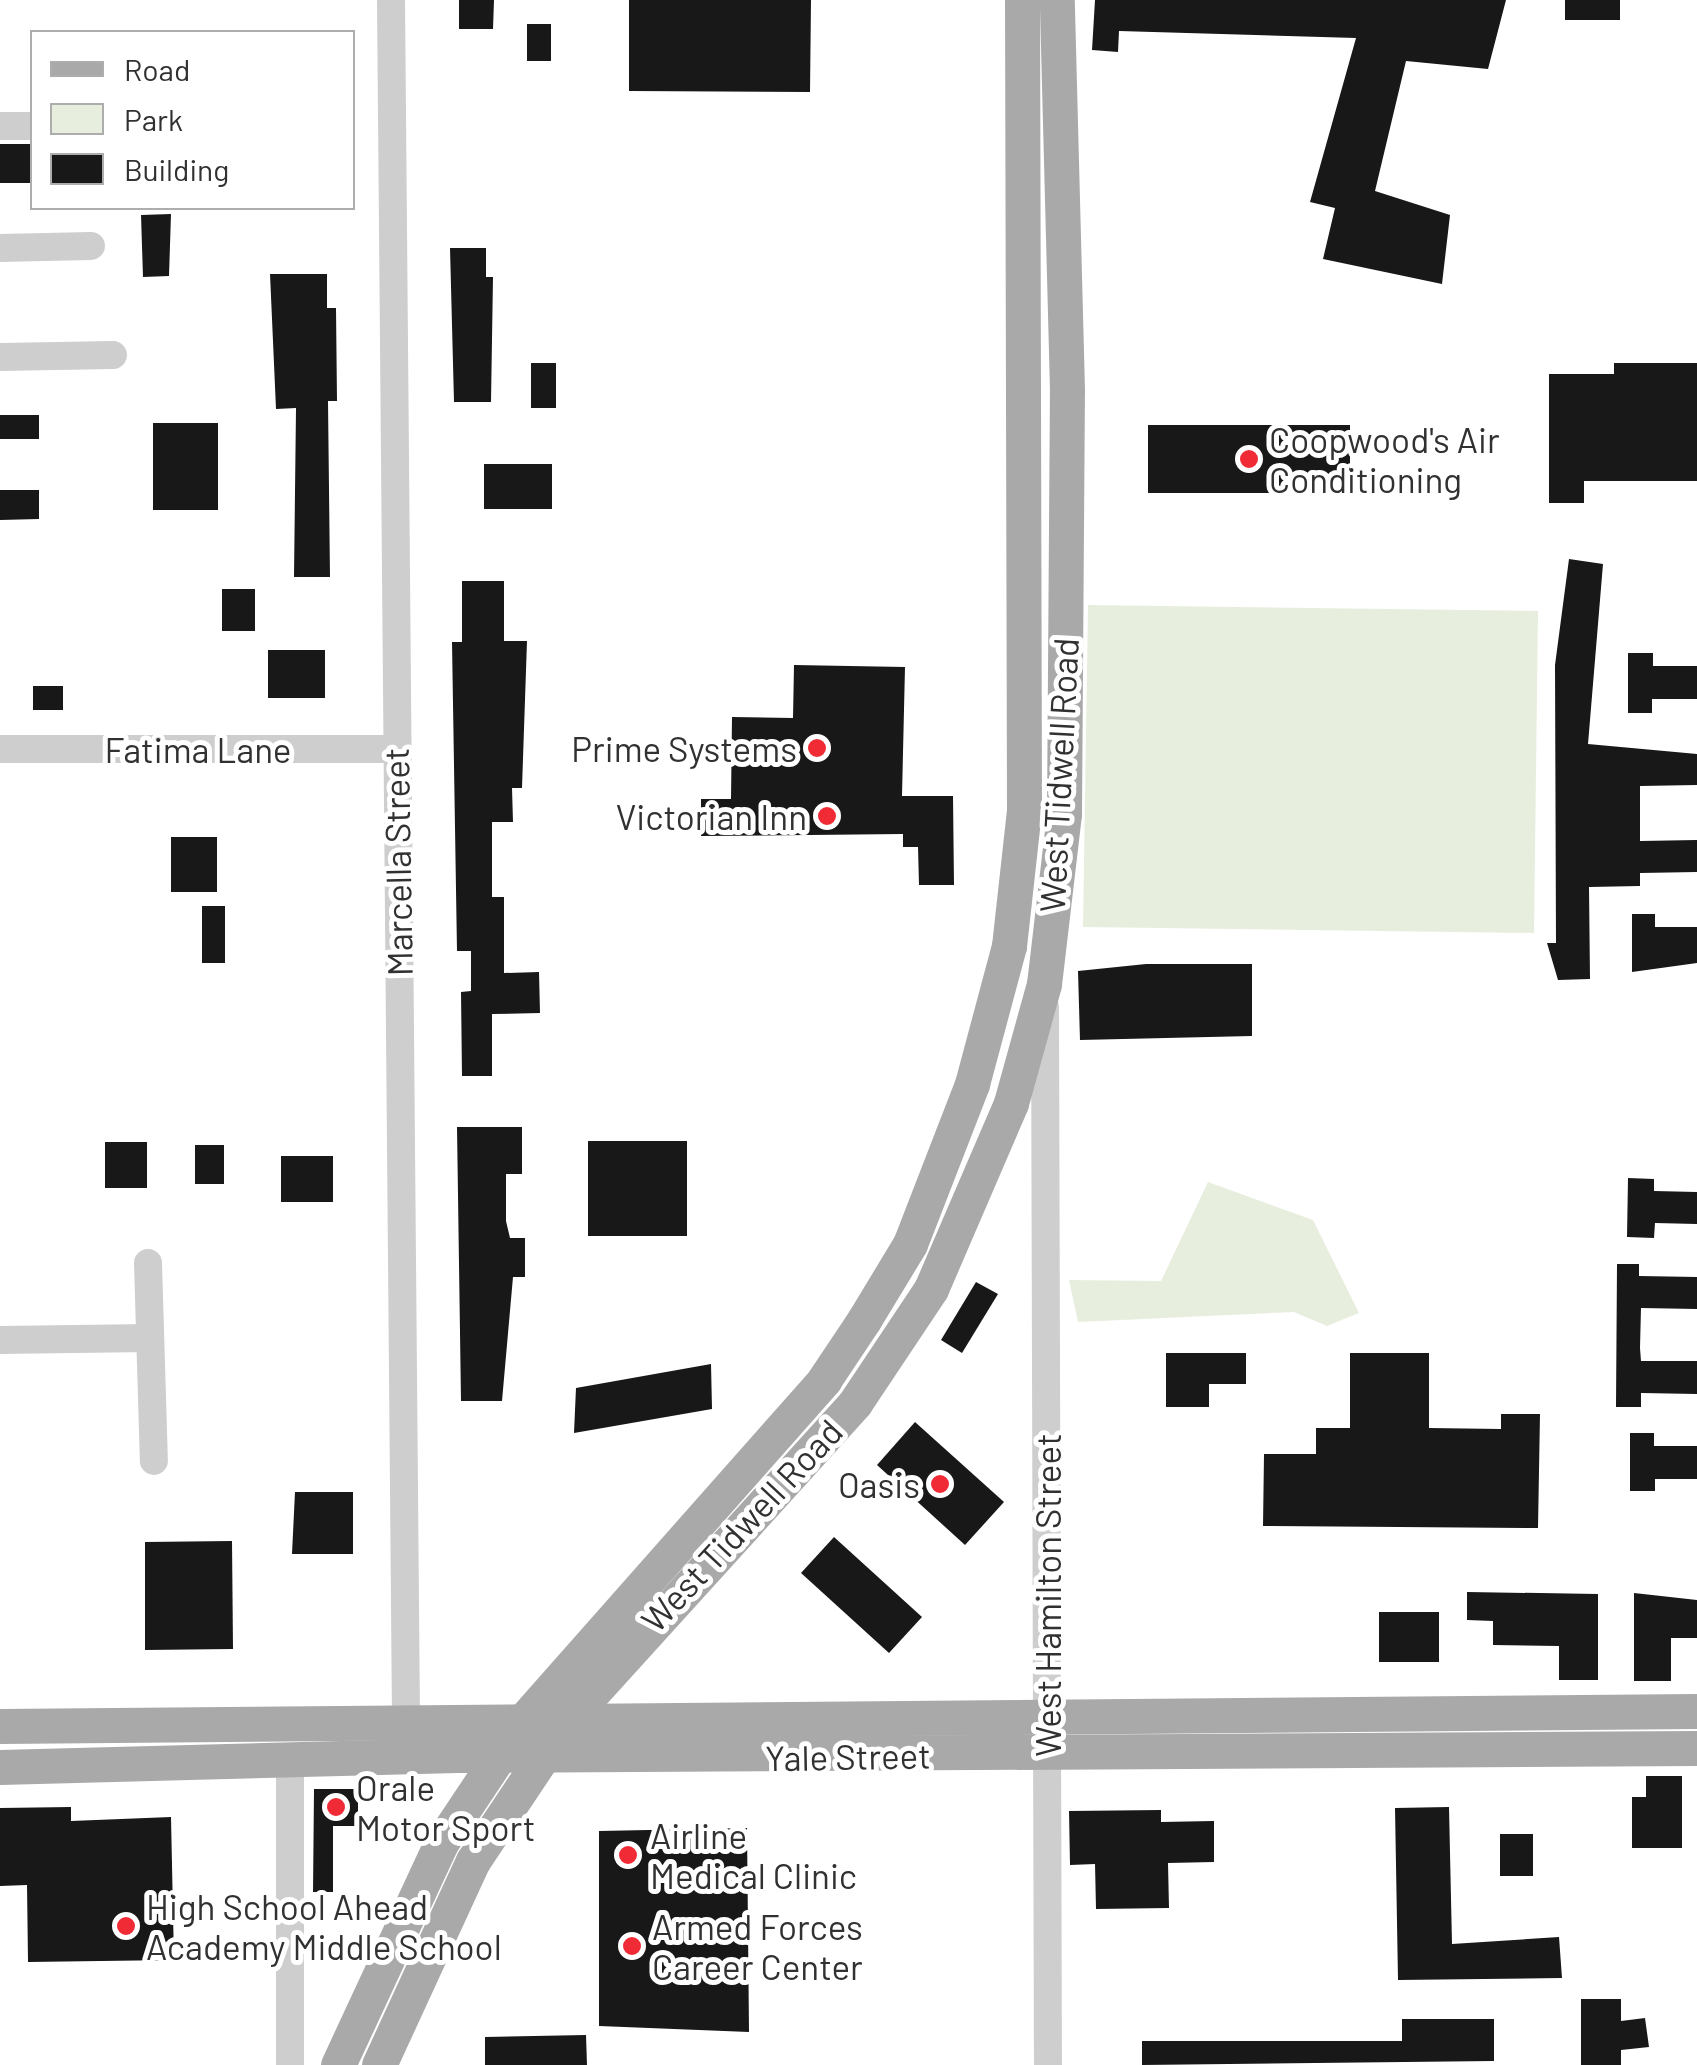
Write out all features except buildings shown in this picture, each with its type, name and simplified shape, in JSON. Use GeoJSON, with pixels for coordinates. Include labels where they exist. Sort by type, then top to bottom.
{"type":"FeatureCollection","features":[{"type":"Feature","properties":{"kind":"main road","name":"West Tidwell Road"},"geometry":{"type":"LineString","coordinates":[[338,2065],[440,1843],[521,1723],[824,1380],[910,1244],[972,1084],[1009,946],[1024,736],[1022,0]]}},
{"type":"Feature","properties":{"kind":"main road","name":"West Tidwell Road"},"geometry":{"type":"LineString","coordinates":[[379,2065],[473,1860],[565,1722],[818,1438],[855,1403],[931,1289],[1011,1102],[1044,984],[1066,735],[1066,390],[1058,0]]}},
{"type":"Feature","properties":{"kind":"main road"},"geometry":{"type":"LineString","coordinates":[[1022,36],[1057,40]]}},
{"type":"Feature","properties":{"kind":"main road"},"geometry":{"type":"LineString","coordinates":[[1024,388],[1066,390]]}},
{"type":"Feature","properties":{"kind":"main road"},"geometry":{"type":"LineString","coordinates":[[1024,736],[1066,735]]}},
{"type":"Feature","properties":{"kind":"main road"},"geometry":{"type":"LineString","coordinates":[[972,1084],[1011,1102]]}},
{"type":"Feature","properties":{"kind":"main road"},"geometry":{"type":"LineString","coordinates":[[794,1411],[818,1438]]}},
{"type":"Feature","properties":{"kind":"main road","name":"Yale Street"},"geometry":{"type":"LineString","coordinates":[[0,1726],[1697,1711]]}},
{"type":"Feature","properties":{"kind":"main road"},"geometry":{"type":"LineString","coordinates":[[1447,1713],[1447,1754]]}},
{"type":"Feature","properties":{"kind":"main road"},"geometry":{"type":"LineString","coordinates":[[779,1722],[780,1759]]}},
{"type":"Feature","properties":{"kind":"main road","name":"Yale Street"},"geometry":{"type":"LineString","coordinates":[[0,1768],[501,1757],[1447,1754],[1697,1748]]}},
{"type":"Feature","properties":{"kind":"street","name":"Marcella Street"},"geometry":{"type":"LineString","coordinates":[[392,0],[406,1724]]}},
{"type":"Feature","properties":{"kind":"street"},"geometry":{"type":"LineString","coordinates":[[0,126],[30,126]]}},
{"type":"Feature","properties":{"kind":"street"},"geometry":{"type":"LineString","coordinates":[[0,248],[92,246]]}},
{"type":"Feature","properties":{"kind":"street"},"geometry":{"type":"LineString","coordinates":[[0,357],[112,356]]}},
{"type":"Feature","properties":{"kind":"street","name":"Fatima Lane"},"geometry":{"type":"LineString","coordinates":[[0,749],[396,749]]}},
{"type":"Feature","properties":{"kind":"street","name":"West Hamilton Street"},"geometry":{"type":"LineString","coordinates":[[1044,984],[1050,1124],[1048,2065]]}},
{"type":"Feature","properties":{"kind":"street"},"geometry":{"type":"LineString","coordinates":[[1011,1102],[1050,1124]]}},
{"type":"Feature","properties":{"kind":"street"},"geometry":{"type":"LineString","coordinates":[[148,1263],[154,1461]]}},
{"type":"Feature","properties":{"kind":"street"},"geometry":{"type":"LineString","coordinates":[[0,1340],[150,1338]]}},
{"type":"Feature","properties":{"kind":"street"},"geometry":{"type":"LineString","coordinates":[[290,1760],[290,2065]]}},
{"type":"Feature","properties":{"kind":"green space"},"geometry":{"type":"Polygon","coordinates":[[[1088,605],[1538,611],[1534,933],[1083,927],[1088,605]]]}},
{"type":"Feature","properties":{"kind":"green space"},"geometry":{"type":"Polygon","coordinates":[[[1208,1182],[1313,1220],[1359,1313],[1327,1326],[1294,1312],[1078,1322],[1069,1280],[1161,1281],[1208,1182]]]}},
{"type":"Feature","properties":{"kind":"place","name":"Coopwood's Air Conditioning"},"geometry":{"type":"Point","coordinates":[1249,459]}},
{"type":"Feature","properties":{"kind":"place","name":"Prime Systems"},"geometry":{"type":"Point","coordinates":[817,748]}},
{"type":"Feature","properties":{"kind":"place","name":"Victorian Inn"},"geometry":{"type":"Point","coordinates":[827,816]}},
{"type":"Feature","properties":{"kind":"place","name":"Oasis"},"geometry":{"type":"Point","coordinates":[940,1484]}},
{"type":"Feature","properties":{"kind":"place","name":"Orale Motor Sport"},"geometry":{"type":"Point","coordinates":[336,1807]}},
{"type":"Feature","properties":{"kind":"place","name":"Airline Medical Clinic"},"geometry":{"type":"Point","coordinates":[628,1855]}},
{"type":"Feature","properties":{"kind":"place","name":"High School Ahead Academy Middle School"},"geometry":{"type":"Point","coordinates":[126,1926]}},
{"type":"Feature","properties":{"kind":"place","name":"Armed Forces Career Center"},"geometry":{"type":"Point","coordinates":[632,1946]}}]}
